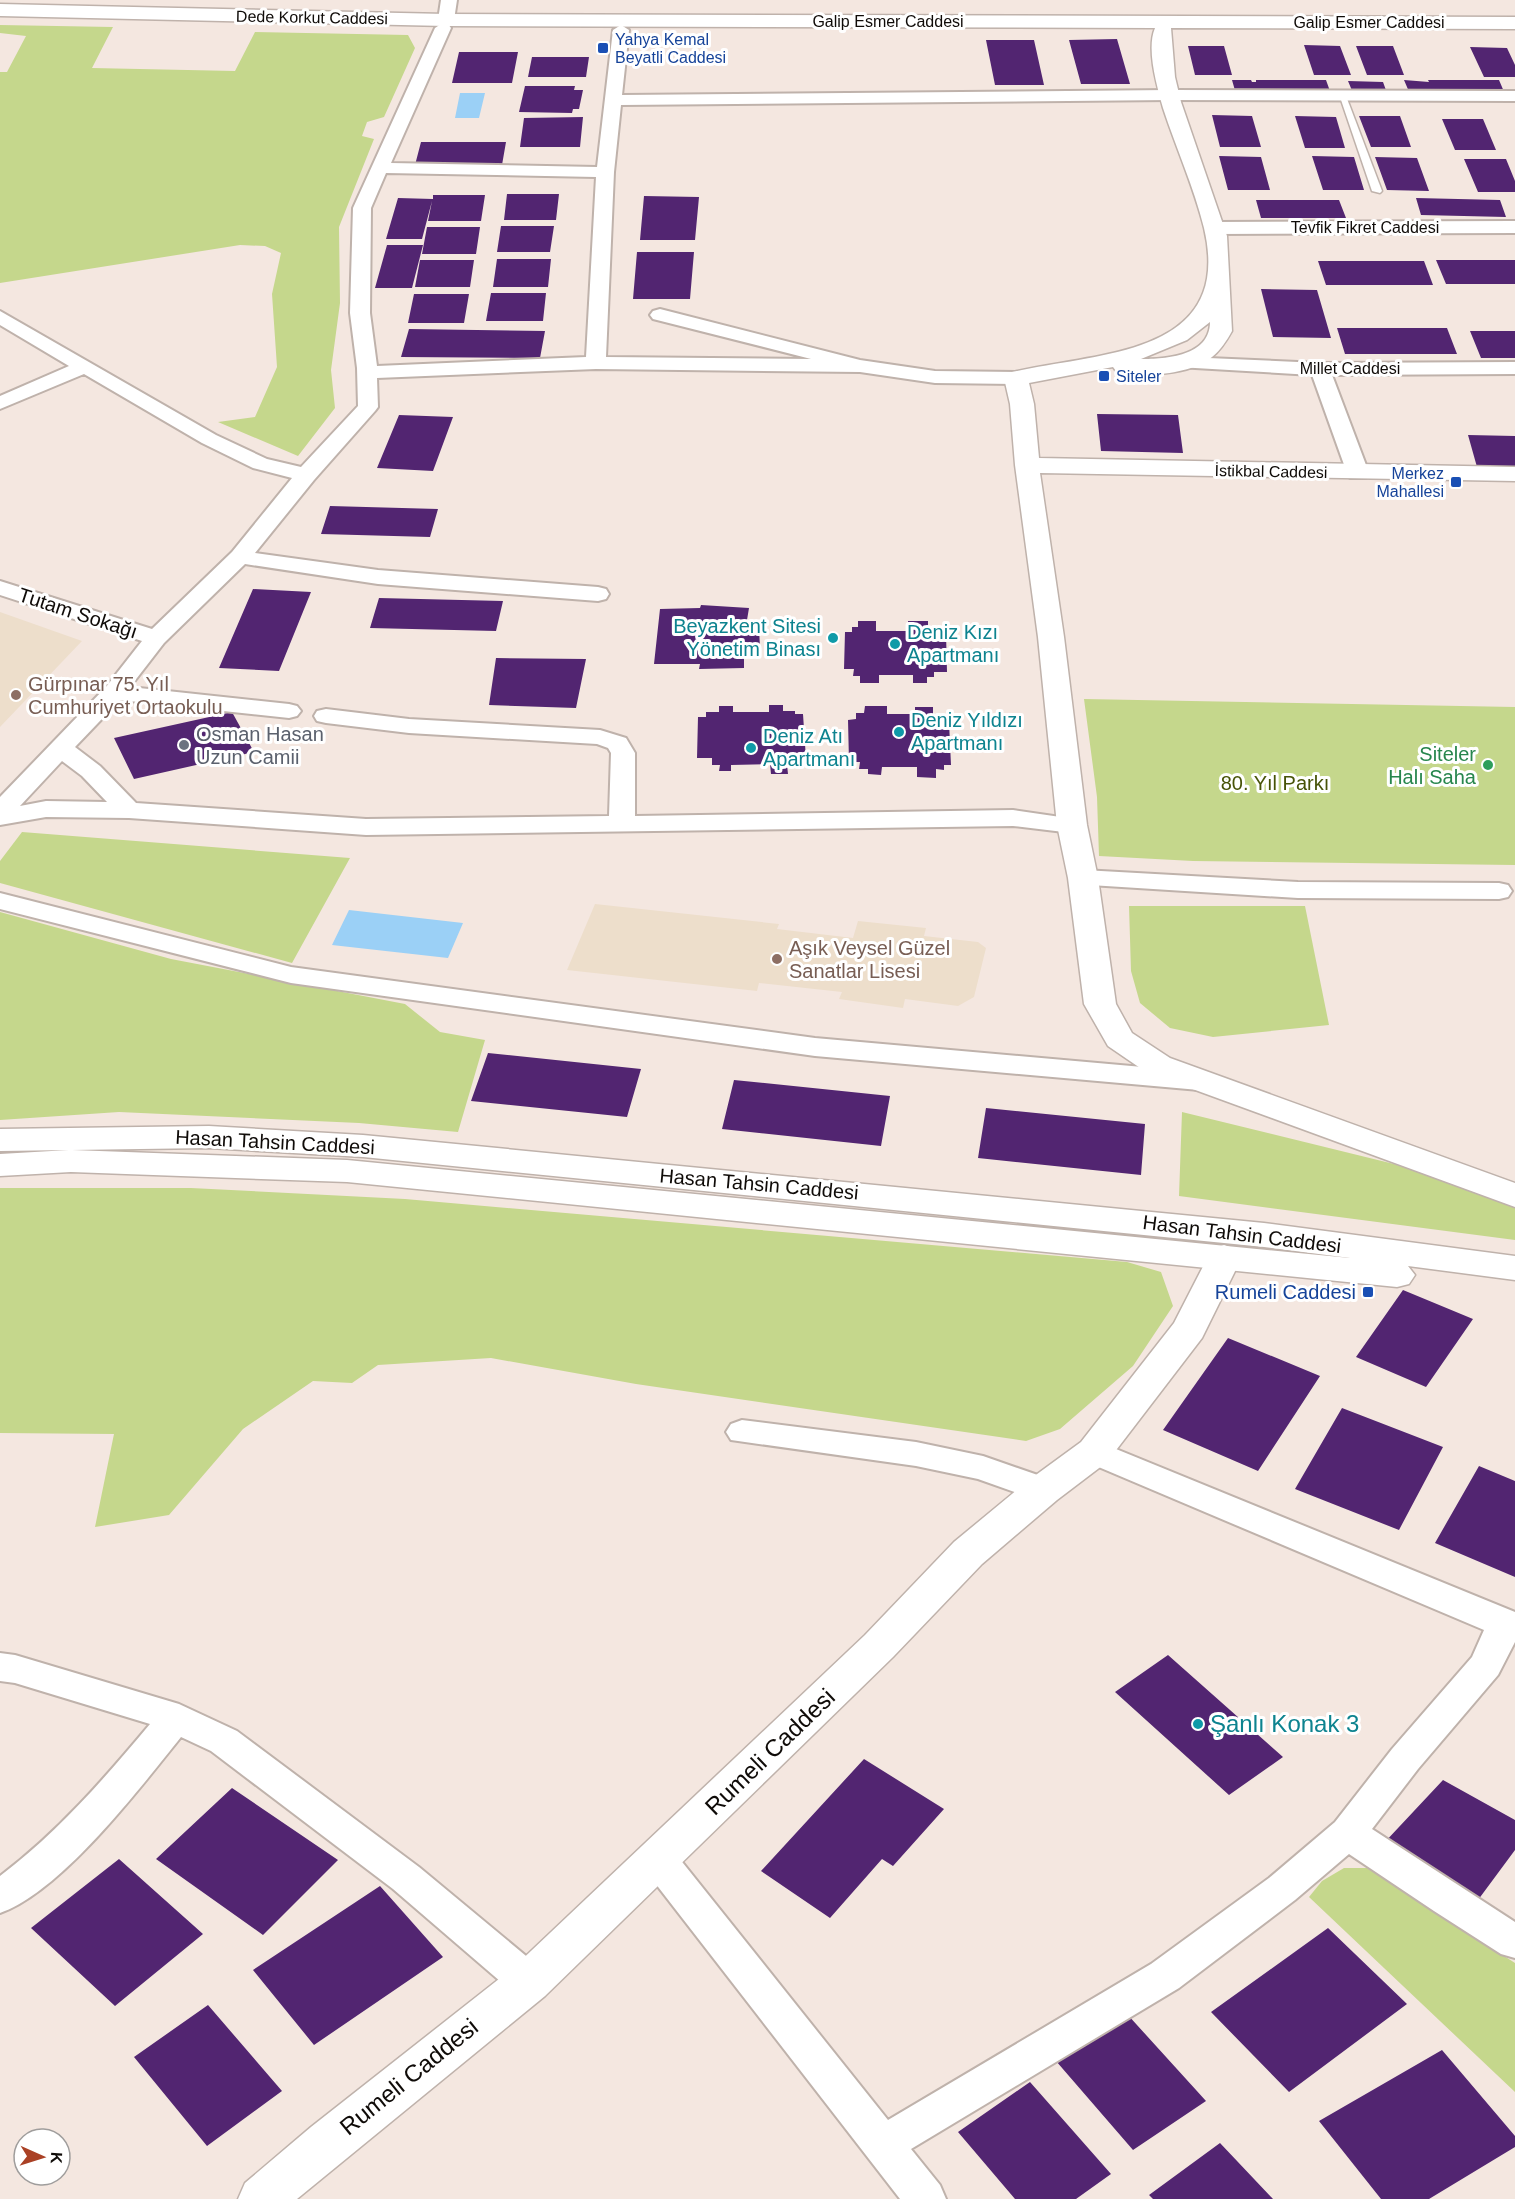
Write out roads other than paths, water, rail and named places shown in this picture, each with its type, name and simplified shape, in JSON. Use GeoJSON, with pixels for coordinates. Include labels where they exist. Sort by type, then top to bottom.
{"type":"FeatureCollection","features":[{"type":"Feature","properties":{"kind":"street"},"geometry":{"type":"LineString","coordinates":[[0,812],[114,692],[156,638],[240,557],[306,475],[368,407],[367,372],[360,313],[362,208],[445,24],[449,0]]}},
{"type":"Feature","properties":{"kind":"street","name":"Dede Korkut Caddesi"},"geometry":{"type":"LineString","coordinates":[[0,10],[445,24]]}},
{"type":"Feature","properties":{"kind":"street","name":"Dede Korkut Caddesi"},"geometry":{"type":"LineString","coordinates":[[0,18],[445,24],[1162,26]]}},
{"type":"Feature","properties":{"kind":"street","name":"Galip Esmer Caddesi"},"geometry":{"type":"LineString","coordinates":[[1162,26],[1515,23]]}},
{"type":"Feature","properties":{"kind":"street"},"geometry":{"type":"LineString","coordinates":[[596,363],[605,172],[622,25]]}},
{"type":"Feature","properties":{"kind":"street"},"geometry":{"type":"LineString","coordinates":[[1093,365],[1185,363],[1204,355],[1215,344],[1221,331],[1215,228],[1170,95],[1161,43],[1162,26],[1515,31]]}},
{"type":"Feature","properties":{"kind":"street"},"geometry":{"type":"LineString","coordinates":[[615,100],[1170,95],[1510,96],[1515,112]]}},
{"type":"Feature","properties":{"kind":"street"},"geometry":{"type":"LineString","coordinates":[[382,168],[605,172]]}},
{"type":"Feature","properties":{"kind":"street","name":"Tevfik Fikret Caddesi"},"geometry":{"type":"LineString","coordinates":[[1215,228],[1515,227]]}},
{"type":"Feature","properties":{"kind":"street"},"geometry":{"type":"LineString","coordinates":[[660,315],[860,366],[935,377],[1016,378],[1093,365],[1152,347],[1180,335],[1198,322],[1219,283]]}},
{"type":"Feature","properties":{"kind":"street"},"geometry":{"type":"LineString","coordinates":[[0,317],[208,439],[260,464],[306,475]]}},
{"type":"Feature","properties":{"kind":"street"},"geometry":{"type":"LineString","coordinates":[[367,372],[596,363],[860,366]]}},
{"type":"Feature","properties":{"kind":"street","name":"Millet Caddesi"},"geometry":{"type":"LineString","coordinates":[[1185,363],[1320,369],[1515,368]]}},
{"type":"Feature","properties":{"kind":"street"},"geometry":{"type":"LineString","coordinates":[[0,403],[84,367]]}},
{"type":"Feature","properties":{"kind":"street"},"geometry":{"type":"LineString","coordinates":[[1320,369],[1358,473]]}},
{"type":"Feature","properties":{"kind":"street"},"geometry":{"type":"LineString","coordinates":[[1016,378],[1022,404],[1027,465],[1051,637],[1072,825],[1083,878],[1100,1005],[1119,1039],[1158,1065],[1515,1196]]}},
{"type":"Feature","properties":{"kind":"street","name":"İstikbal Caddesi"},"geometry":{"type":"LineString","coordinates":[[1027,465],[1358,473],[1515,474]]}},
{"type":"Feature","properties":{"kind":"street"},"geometry":{"type":"LineString","coordinates":[[240,557],[378,577],[598,594]]}},
{"type":"Feature","properties":{"kind":"street","name":"Tutam Sokağı"},"geometry":{"type":"LineString","coordinates":[[0,588],[156,638]]}},
{"type":"Feature","properties":{"kind":"street"},"geometry":{"type":"LineString","coordinates":[[114,692],[289,711]]}},
{"type":"Feature","properties":{"kind":"street"},"geometry":{"type":"LineString","coordinates":[[326,716],[410,726],[600,737],[617,743],[623,753],[622,823]]}},
{"type":"Feature","properties":{"kind":"street"},"geometry":{"type":"LineString","coordinates":[[62,749],[91,771],[129,810]]}},
{"type":"Feature","properties":{"kind":"street"},"geometry":{"type":"LineString","coordinates":[[0,817],[46,809],[129,810],[366,827],[1013,818],[1072,825]]}},
{"type":"Feature","properties":{"kind":"street"},"geometry":{"type":"LineString","coordinates":[[1083,878],[1299,890],[1499,891]]}},
{"type":"Feature","properties":{"kind":"street"},"geometry":{"type":"LineString","coordinates":[[0,901],[291,975],[815,1047],[1199,1081]]}},
{"type":"Feature","properties":{"kind":"street","name":"Hasan Tahsin Caddesi"},"geometry":{"type":"LineString","coordinates":[[0,1140],[209,1137],[363,1146],[1252,1234],[1515,1269]]}},
{"type":"Feature","properties":{"kind":"street","name":"Hasan Tahsin Caddesi"},"geometry":{"type":"LineString","coordinates":[[0,1165],[82,1161],[346,1171],[1224,1257],[1515,1290]]}},
{"type":"Feature","properties":{"kind":"street","name":"Rumeli Caddesi"},"geometry":{"type":"LineString","coordinates":[[262,2199],[328,2142],[529,1982],[879,1646],[961,1561],[1042,1490],[1094,1452],[1190,1329],[1224,1257]]}},
{"type":"Feature","properties":{"kind":"street"},"geometry":{"type":"LineString","coordinates":[[742,1432],[916,1454],[983,1468],[1042,1490]]}},
{"type":"Feature","properties":{"kind":"street"},"geometry":{"type":"LineString","coordinates":[[882,2145],[1166,1976],[1282,1889],[1348,1833],[1405,1759],[1486,1665],[1510,1625],[1094,1452]]}},
{"type":"Feature","properties":{"kind":"street"},"geometry":{"type":"LineString","coordinates":[[0,1667],[76,1686],[176,1718],[224,1741],[406,1878],[529,1982]]}},
{"type":"Feature","properties":{"kind":"street"},"geometry":{"type":"LineString","coordinates":[[0,1897],[51,1858],[114,1794],[176,1718]]}},
{"type":"Feature","properties":{"kind":"street"},"geometry":{"type":"LineString","coordinates":[[1348,1833],[1447,1900],[1515,1942]]}},
{"type":"Feature","properties":{"kind":"street"},"geometry":{"type":"LineString","coordinates":[[658,1859],[925,2199]]}},
{"type":"Feature","properties":{"kind":"lane"},"geometry":{"type":"LineString","coordinates":[[1342,96],[1377,191]]}},
{"type":"Feature","properties":{"kind":"water"},"geometry":{"type":"Polygon","coordinates":[[[460,93],[485,93],[479,118],[455,118],[460,93]]]}},
{"type":"Feature","properties":{"kind":"water"},"geometry":{"type":"Polygon","coordinates":[[[349,910],[463,923],[448,958],[332,945],[349,910]]]}},
{"type":"Feature","properties":{"kind":"place","name":"Yahya Kemal Beyatli Caddesi"},"geometry":{"type":"Point","coordinates":[603,48]}},
{"type":"Feature","properties":{"kind":"place","name":"Siteler"},"geometry":{"type":"Point","coordinates":[1104,376]}},
{"type":"Feature","properties":{"kind":"place","name":"Merkez Mahallesi"},"geometry":{"type":"Point","coordinates":[1456,482]}},
{"type":"Feature","properties":{"kind":"place","name":"Beyazkent Sitesi Yönetim Binası"},"geometry":{"type":"Point","coordinates":[833,638]}},
{"type":"Feature","properties":{"kind":"place","name":"Deniz Kızı Apartmanı"},"geometry":{"type":"Point","coordinates":[895,644]}},
{"type":"Feature","properties":{"kind":"place","name":"Gürpınar 75. Yıl Cumhuriyet Ortaokulu"},"geometry":{"type":"Point","coordinates":[16,695]}},
{"type":"Feature","properties":{"kind":"place","name":"Deniz Yıldızı Apartmanı"},"geometry":{"type":"Point","coordinates":[899,732]}},
{"type":"Feature","properties":{"kind":"place","name":"Osman Hasan Uzun Camii"},"geometry":{"type":"Point","coordinates":[184,745]}},
{"type":"Feature","properties":{"kind":"place","name":"Deniz Atı Apartmanı"},"geometry":{"type":"Point","coordinates":[751,748]}},
{"type":"Feature","properties":{"kind":"place","name":"Siteler Halı Saha"},"geometry":{"type":"Point","coordinates":[1488,765]}},
{"type":"Feature","properties":{"kind":"place","name":"Aşık Veysel Güzel Sanatlar Lisesi"},"geometry":{"type":"Point","coordinates":[777,959]}},
{"type":"Feature","properties":{"kind":"place","name":"Rumeli Caddesi"},"geometry":{"type":"Point","coordinates":[1368,1292]}},
{"type":"Feature","properties":{"kind":"place","name":"Şanlı Konak 3"},"geometry":{"type":"Point","coordinates":[1198,1724]}},
{"type":"Feature","properties":{"kind":"park label","name":"80. Yıl Parkı"},"geometry":{"type":"Point","coordinates":[1275,783]}}]}
